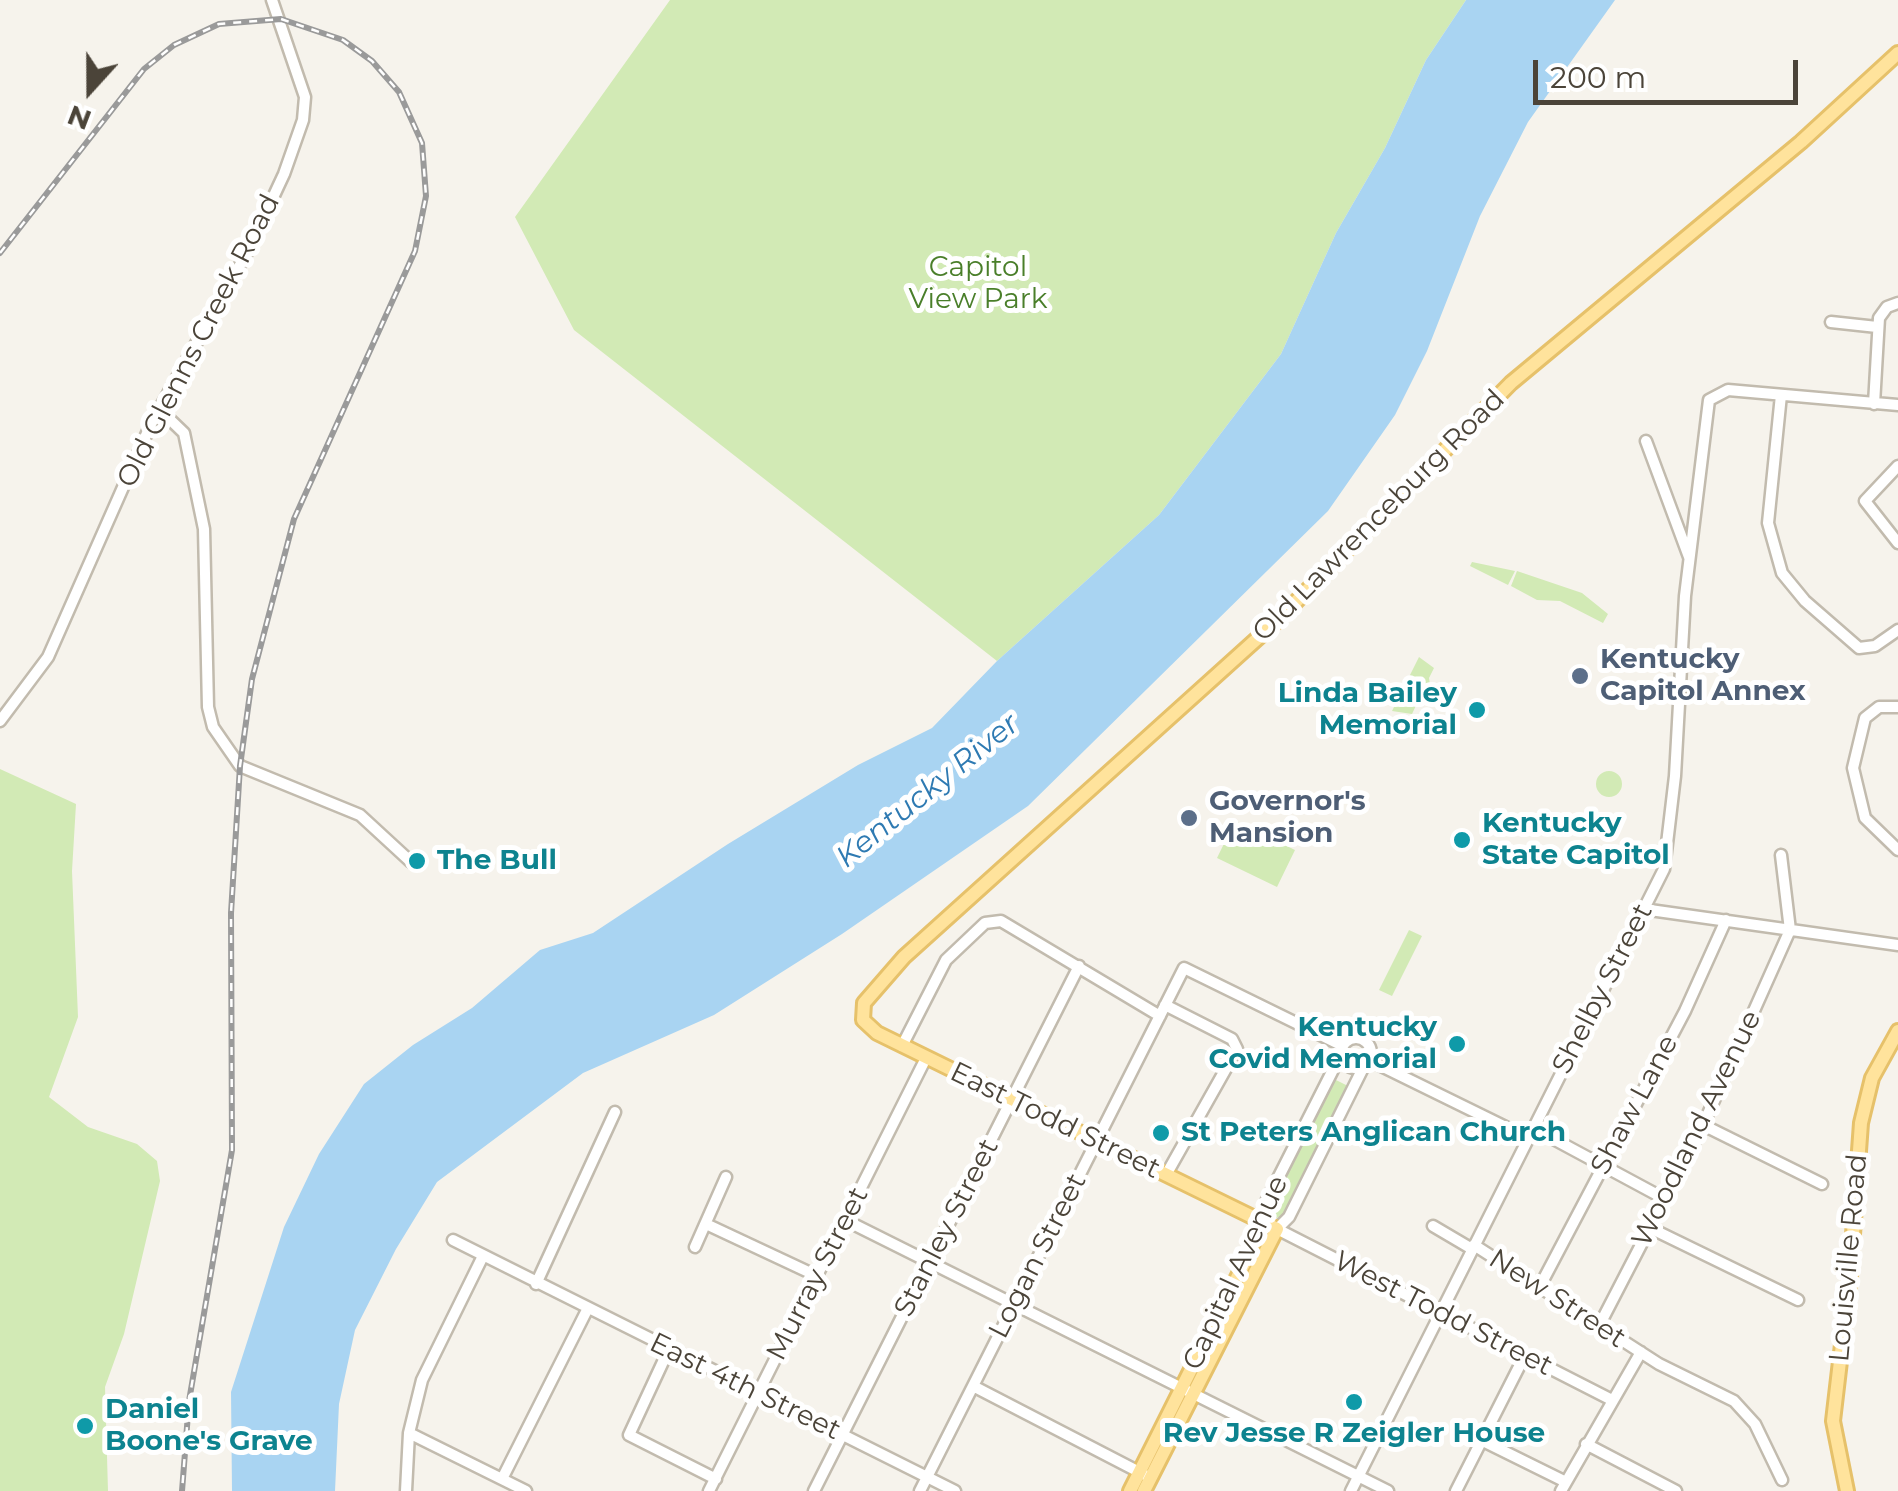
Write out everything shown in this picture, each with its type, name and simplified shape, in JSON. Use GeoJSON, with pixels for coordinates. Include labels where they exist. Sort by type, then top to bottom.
{"type":"FeatureCollection","features":[{"type":"Feature","properties":{"kind":"main road","name":"Old Lawrenceburg Road"},"geometry":{"type":"LineString","coordinates":[[870,992],[1279,619],[1510,383],[1801,142],[1898,53]]}},
{"type":"Feature","properties":{"kind":"main road","name":"East Todd Street"},"geometry":{"type":"LineString","coordinates":[[870,992],[863,1020],[902,1046],[1270,1226]]}},
{"type":"Feature","properties":{"kind":"main road","name":"Louisville Road"},"geometry":{"type":"LineString","coordinates":[[1846,1491],[1833,1421],[1850,1276],[1860,1122],[1872,1078],[1898,1031]]}},
{"type":"Feature","properties":{"kind":"main road","name":"Capital Avenue"},"geometry":{"type":"LineString","coordinates":[[1130,1491],[1145,1475],[1270,1226]]}},
{"type":"Feature","properties":{"kind":"main road","name":"Capital Avenue"},"geometry":{"type":"LineString","coordinates":[[1144,1491],[1145,1475]]}},
{"type":"Feature","properties":{"kind":"street","name":"Old Glenns Creek Road"},"geometry":{"type":"LineString","coordinates":[[0,721],[32,681],[57,638],[159,409],[263,222],[303,120],[302,83],[272,0]]}},
{"type":"Feature","properties":{"kind":"street"},"geometry":{"type":"LineString","coordinates":[[1874,404],[1877,327],[1882,312],[1898,303]]}},
{"type":"Feature","properties":{"kind":"street"},"geometry":{"type":"LineString","coordinates":[[1831,322],[1877,327]]}},
{"type":"Feature","properties":{"kind":"street","name":"Shelby Street"},"geometry":{"type":"LineString","coordinates":[[1351,1491],[1644,909],[1668,853],[1690,558],[1710,398],[1720,391],[1781,396]]}},
{"type":"Feature","properties":{"kind":"street"},"geometry":{"type":"LineString","coordinates":[[1898,405],[1781,396],[1768,523],[1782,573],[1805,601],[1860,648],[1875,646],[1898,630]]}},
{"type":"Feature","properties":{"kind":"street"},"geometry":{"type":"LineString","coordinates":[[159,409],[184,432],[204,529],[206,666],[213,728],[240,766],[352,810],[380,830],[411,862]]}},
{"type":"Feature","properties":{"kind":"street"},"geometry":{"type":"LineString","coordinates":[[1646,441],[1690,558]]}},
{"type":"Feature","properties":{"kind":"street"},"geometry":{"type":"LineString","coordinates":[[1898,466],[1865,501],[1898,543]]}},
{"type":"Feature","properties":{"kind":"street"},"geometry":{"type":"LineString","coordinates":[[1896,707],[1879,707],[1865,718],[1854,768],[1865,818],[1898,850]]}},
{"type":"Feature","properties":{"kind":"street"},"geometry":{"type":"LineString","coordinates":[[1780,855],[1790,930]]}},
{"type":"Feature","properties":{"kind":"street"},"geometry":{"type":"LineString","coordinates":[[1644,909],[1898,944]]}},
{"type":"Feature","properties":{"kind":"street","name":"Shaw Lane"},"geometry":{"type":"LineString","coordinates":[[1539,1288],[1726,920]]}},
{"type":"Feature","properties":{"kind":"street"},"geometry":{"type":"LineString","coordinates":[[902,1046],[946,960],[986,923],[1001,921],[1162,1010],[1232,1039],[1237,1049],[1166,1175]]}},
{"type":"Feature","properties":{"kind":"street","name":"Woodland Avenue"},"geometry":{"type":"LineString","coordinates":[[1599,1326],[1702,1125],[1790,930]]}},
{"type":"Feature","properties":{"kind":"street","name":"Stanley Street"},"geometry":{"type":"LineString","coordinates":[[814,1491],[1079,966]]}},
{"type":"Feature","properties":{"kind":"street","name":"Logan Street"},"geometry":{"type":"LineString","coordinates":[[920,1491],[1184,968],[1342,1050]]}},
{"type":"Feature","properties":{"kind":"street"},"geometry":{"type":"LineString","coordinates":[[1371,1063],[1371,1050],[1364,1040],[1352,1038],[1342,1050],[1352,1067],[1371,1063],[1604,1166],[1665,1199]]}},
{"type":"Feature","properties":{"kind":"street","name":"Capital Avenue"},"geometry":{"type":"LineString","coordinates":[[1342,1050],[1266,1202],[1270,1226],[1289,1217],[1371,1063]]}},
{"type":"Feature","properties":{"kind":"street","name":"Murray Street"},"geometry":{"type":"LineString","coordinates":[[709,1491],[926,1058]]}},
{"type":"Feature","properties":{"kind":"street"},"geometry":{"type":"LineString","coordinates":[[536,1284],[616,1112]]}},
{"type":"Feature","properties":{"kind":"street"},"geometry":{"type":"LineString","coordinates":[[1702,1125],[1822,1184]]}},
{"type":"Feature","properties":{"kind":"street"},"geometry":{"type":"LineString","coordinates":[[695,1247],[726,1177]]}},
{"type":"Feature","properties":{"kind":"street"},"geometry":{"type":"LineString","coordinates":[[845,1220],[1388,1491]]}},
{"type":"Feature","properties":{"kind":"street"},"geometry":{"type":"LineString","coordinates":[[706,1224],[817,1276]]}},
{"type":"Feature","properties":{"kind":"street","name":"West Todd Street"},"geometry":{"type":"LineString","coordinates":[[1270,1226],[1610,1399]]}},
{"type":"Feature","properties":{"kind":"street","name":"New Street"},"geometry":{"type":"LineString","coordinates":[[1433,1226],[1641,1352],[1742,1408],[1782,1480]]}},
{"type":"Feature","properties":{"kind":"street"},"geometry":{"type":"LineString","coordinates":[[1650,1228],[1798,1300]]}},
{"type":"Feature","properties":{"kind":"street","name":"East 4th Street"},"geometry":{"type":"LineString","coordinates":[[453,1240],[586,1310],[955,1491]]}},
{"type":"Feature","properties":{"kind":"street"},"geometry":{"type":"LineString","coordinates":[[406,1491],[410,1433],[422,1380],[482,1256]]}},
{"type":"Feature","properties":{"kind":"street"},"geometry":{"type":"LineString","coordinates":[[507,1485],[586,1310]]}},
{"type":"Feature","properties":{"kind":"street"},"geometry":{"type":"LineString","coordinates":[[668,1351],[629,1435],[716,1479]]}},
{"type":"Feature","properties":{"kind":"street"},"geometry":{"type":"LineString","coordinates":[[1481,1440],[1563,1486],[1610,1399],[1641,1352]]}},
{"type":"Feature","properties":{"kind":"street"},"geometry":{"type":"LineString","coordinates":[[1456,1491],[1525,1355]]}},
{"type":"Feature","properties":{"kind":"street"},"geometry":{"type":"LineString","coordinates":[[973,1386],[1145,1475]]}},
{"type":"Feature","properties":{"kind":"street"},"geometry":{"type":"LineString","coordinates":[[410,1433],[507,1485],[526,1491]]}},
{"type":"Feature","properties":{"kind":"street"},"geometry":{"type":"LineString","coordinates":[[1586,1444],[1673,1490]]}},
{"type":"Feature","properties":{"kind":"green space","name":"Capitol View Park"},"geometry":{"type":"Polygon","coordinates":[[[670,0],[1466,0],[1426,60],[1385,148],[1336,233],[1281,354],[1159,515],[997,661],[574,330],[515,217],[670,0]]]}},
{"type":"Feature","properties":{"kind":"green space"},"geometry":{"type":"Polygon","coordinates":[[[1472,562],[1515,571],[1508,585],[1470,566],[1472,562]]]}},
{"type":"Feature","properties":{"kind":"green space"},"geometry":{"type":"Polygon","coordinates":[[[1517,571],[1582,593],[1608,614],[1603,623],[1560,601],[1537,600],[1511,586],[1517,571]]]}},
{"type":"Feature","properties":{"kind":"green space"},"geometry":{"type":"Polygon","coordinates":[[[1419,657],[1434,668],[1429,678],[1431,691],[1420,697],[1412,714],[1392,711],[1419,657]]]}},
{"type":"Feature","properties":{"kind":"green space"},"geometry":{"type":"Polygon","coordinates":[[[0,769],[76,804],[72,871],[78,1017],[49,1097],[88,1127],[137,1144],[157,1161],[160,1181],[124,1334],[105,1387],[108,1491],[0,1491],[0,769]]]}},
{"type":"Feature","properties":{"kind":"green space"},"geometry":{"type":"Polygon","coordinates":[[[1609,771],[1618,775],[1622,784],[1618,793],[1609,797],[1600,793],[1596,784],[1600,775],[1609,771]]]}},
{"type":"Feature","properties":{"kind":"green space"},"geometry":{"type":"Polygon","coordinates":[[[1235,821],[1295,850],[1277,887],[1217,858],[1235,821]]]}},
{"type":"Feature","properties":{"kind":"green space"},"geometry":{"type":"Polygon","coordinates":[[[1409,930],[1422,936],[1392,996],[1379,990],[1409,930]]]}},
{"type":"Feature","properties":{"kind":"green space"},"geometry":{"type":"Polygon","coordinates":[[[1332,1078],[1350,1087],[1286,1215],[1273,1219],[1268,1206],[1332,1078]]]}},
{"type":"Feature","properties":{"kind":"water","name":"Kentucky River"},"geometry":{"type":"Polygon","coordinates":[[[1466,0],[1615,0],[1528,122],[1480,216],[1427,351],[1395,415],[1328,511],[1028,806],[842,934],[714,1015],[583,1073],[437,1182],[396,1249],[355,1330],[339,1404],[335,1491],[232,1491],[231,1392],[284,1227],[319,1154],[364,1084],[413,1045],[472,1008],[540,950],[593,933],[858,765],[932,728],[997,661],[1159,515],[1281,354],[1336,233],[1385,148],[1426,60],[1466,0]]]}},
{"type":"Feature","properties":{"kind":"railway"},"geometry":{"type":"LineString","coordinates":[[0,253],[144,69],[174,45],[219,24],[281,19],[343,40],[372,61],[399,92],[422,143],[426,196],[415,251],[294,519],[252,679],[240,766],[231,913],[232,1150],[189,1401],[182,1491]]}},
{"type":"Feature","properties":{"kind":"place","name":"Kentucky Capitol Annex"},"geometry":{"type":"Point","coordinates":[1580,676]}},
{"type":"Feature","properties":{"kind":"place","name":"Linda Bailey Memorial"},"geometry":{"type":"Point","coordinates":[1477,710]}},
{"type":"Feature","properties":{"kind":"place","name":"Governor's Mansion"},"geometry":{"type":"Point","coordinates":[1189,818]}},
{"type":"Feature","properties":{"kind":"place","name":"Kentucky State Capitol"},"geometry":{"type":"Point","coordinates":[1462,840]}},
{"type":"Feature","properties":{"kind":"place","name":"The Bull"},"geometry":{"type":"Point","coordinates":[417,861]}},
{"type":"Feature","properties":{"kind":"place","name":"Kentucky Covid Memorial"},"geometry":{"type":"Point","coordinates":[1457,1044]}},
{"type":"Feature","properties":{"kind":"place","name":"St Peters Anglican Church"},"geometry":{"type":"Point","coordinates":[1161,1133]}},
{"type":"Feature","properties":{"kind":"place","name":"Rev Jesse R Zeigler House"},"geometry":{"type":"Point","coordinates":[1354,1402]}},
{"type":"Feature","properties":{"kind":"place","name":"Daniel Boone's Grave"},"geometry":{"type":"Point","coordinates":[85,1426]}}]}
